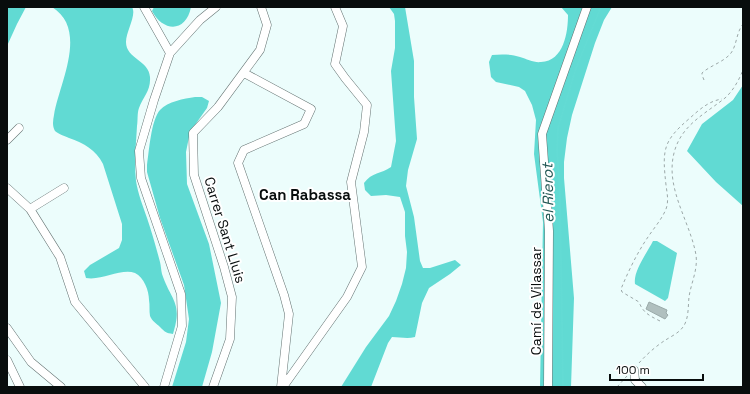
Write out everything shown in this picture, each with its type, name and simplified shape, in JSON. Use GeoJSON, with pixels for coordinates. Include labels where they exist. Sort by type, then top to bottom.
{"type":"FeatureCollection","features":[{"type":"Feature","properties":{"kind":"street"},"geometry":{"type":"LineString","coordinates":[[144,7],[170,53]]}},
{"type":"Feature","properties":{"kind":"street"},"geometry":{"type":"LineString","coordinates":[[164,387],[182,326],[181,294],[141,178],[139,151],[170,53],[200,20],[216,7]]}},
{"type":"Feature","properties":{"kind":"street","name":"Carrer Sant Lluis"},"geometry":{"type":"LineString","coordinates":[[213,387],[230,339],[232,296],[194,175],[193,133],[218,107],[260,50],[267,25],[261,7]]}},
{"type":"Feature","properties":{"kind":"street"},"geometry":{"type":"LineString","coordinates":[[282,387],[347,297],[362,267],[351,182],[364,132],[367,105],[335,64],[343,26],[335,7]]}},
{"type":"Feature","properties":{"kind":"street","name":"Camí de Vilassar"},"geometry":{"type":"LineString","coordinates":[[548,387],[549,231],[542,134],[587,7]]}},
{"type":"Feature","properties":{"kind":"street"},"geometry":{"type":"LineString","coordinates":[[244,73],[311,109],[304,124],[244,150],[238,163],[284,295],[289,314],[282,387]]}},
{"type":"Feature","properties":{"kind":"street"},"geometry":{"type":"LineString","coordinates":[[7,140],[19,128]]}},
{"type":"Feature","properties":{"kind":"street"},"geometry":{"type":"LineString","coordinates":[[7,188],[30,209],[60,258],[75,302],[145,387]]}},
{"type":"Feature","properties":{"kind":"street"},"geometry":{"type":"LineString","coordinates":[[30,209],[64,188]]}},
{"type":"Feature","properties":{"kind":"street"},"geometry":{"type":"LineString","coordinates":[[7,328],[31,362],[62,387]]}},
{"type":"Feature","properties":{"kind":"street"},"geometry":{"type":"LineString","coordinates":[[7,360],[20,387]]}},
{"type":"Feature","properties":{"kind":"street"},"geometry":{"type":"LineString","coordinates":[[634,370],[635,380],[642,387]]}},
{"type":"Feature","properties":{"kind":"path"},"geometry":{"type":"LineString","coordinates":[[704,80],[702,73],[729,55],[732,51],[738,32],[743,24]]}},
{"type":"Feature","properties":{"kind":"path"},"geometry":{"type":"LineString","coordinates":[[617,387],[653,349],[679,331],[685,323],[690,291],[697,263],[675,189],[672,175],[672,161],[676,146],[685,132],[701,115],[722,99],[734,86],[743,70]]}},
{"type":"Feature","properties":{"kind":"path"},"geometry":{"type":"LineString","coordinates":[[660,321],[649,316],[642,310],[639,302],[622,292],[621,289],[647,239],[662,218],[666,209],[668,202],[664,158],[668,140],[700,109],[709,103],[722,99]]}},
{"type":"Feature","properties":{"kind":"shaded area"},"geometry":{"type":"Polygon","coordinates":[[[7,7],[26,7],[7,46],[7,7]]]}},
{"type":"Feature","properties":{"kind":"shaded area"},"geometry":{"type":"Polygon","coordinates":[[[52,7],[132,7],[133,14],[126,38],[127,48],[133,56],[146,67],[149,71],[150,77],[148,90],[138,112],[135,160],[136,181],[157,251],[162,274],[175,302],[177,315],[173,334],[164,331],[151,318],[147,289],[141,278],[135,273],[124,272],[98,278],[86,278],[84,271],[90,265],[119,248],[122,240],[122,224],[103,164],[100,159],[93,151],[80,142],[58,133],[54,129],[54,117],[69,58],[70,43],[69,29],[63,17],[52,7]]]}},
{"type":"Feature","properties":{"kind":"shaded area"},"geometry":{"type":"Polygon","coordinates":[[[154,7],[191,7],[184,22],[174,27],[162,23],[157,18],[152,11],[154,7]]]}},
{"type":"Feature","properties":{"kind":"shaded area"},"geometry":{"type":"Polygon","coordinates":[[[389,7],[405,7],[414,61],[414,97],[417,139],[408,170],[406,186],[414,217],[420,261],[423,268],[430,268],[455,260],[461,265],[429,288],[422,303],[415,337],[392,337],[388,343],[371,387],[341,387],[366,347],[389,316],[396,301],[406,268],[407,252],[405,212],[400,197],[386,195],[371,196],[365,190],[364,183],[373,175],[391,167],[396,141],[391,71],[395,48],[395,21],[394,14],[389,7]]]}},
{"type":"Feature","properties":{"kind":"shaded area"},"geometry":{"type":"Polygon","coordinates":[[[561,7],[612,7],[604,20],[595,43],[572,115],[564,162],[574,298],[571,387],[540,387],[543,222],[534,154],[536,120],[532,105],[525,91],[519,87],[496,82],[491,77],[489,62],[492,55],[513,55],[538,62],[555,57],[560,51],[566,37],[567,29],[568,15],[561,7]]]}},
{"type":"Feature","properties":{"kind":"shaded area"},"geometry":{"type":"Polygon","coordinates":[[[743,85],[743,206],[716,182],[687,151],[702,124],[733,100],[743,85]]]}},
{"type":"Feature","properties":{"kind":"shaded area"},"geometry":{"type":"Polygon","coordinates":[[[202,97],[209,101],[207,108],[190,132],[186,152],[187,184],[209,244],[221,303],[212,352],[202,387],[172,387],[186,342],[189,319],[184,285],[160,218],[147,172],[147,165],[152,128],[160,110],[172,102],[202,97]]]}},
{"type":"Feature","properties":{"kind":"shaded area"},"geometry":{"type":"Polygon","coordinates":[[[653,241],[657,241],[677,253],[668,298],[665,301],[635,284],[638,268],[653,241]]]}},
{"type":"Feature","properties":{"kind":"building"},"geometry":{"type":"Polygon","coordinates":[[[649,302],[667,310],[666,313],[668,315],[665,319],[646,309],[649,302]]]}},
{"type":"Feature","properties":{"kind":"waterway","name":"el Rierot"},"geometry":{"type":"LineString","coordinates":[[563,387],[560,194],[557,150],[558,128],[576,68],[601,7]]}},
{"type":"Feature","properties":{"kind":"district","name":"Can Rabassa"},"geometry":{"type":"Point","coordinates":[305,195]}}]}
